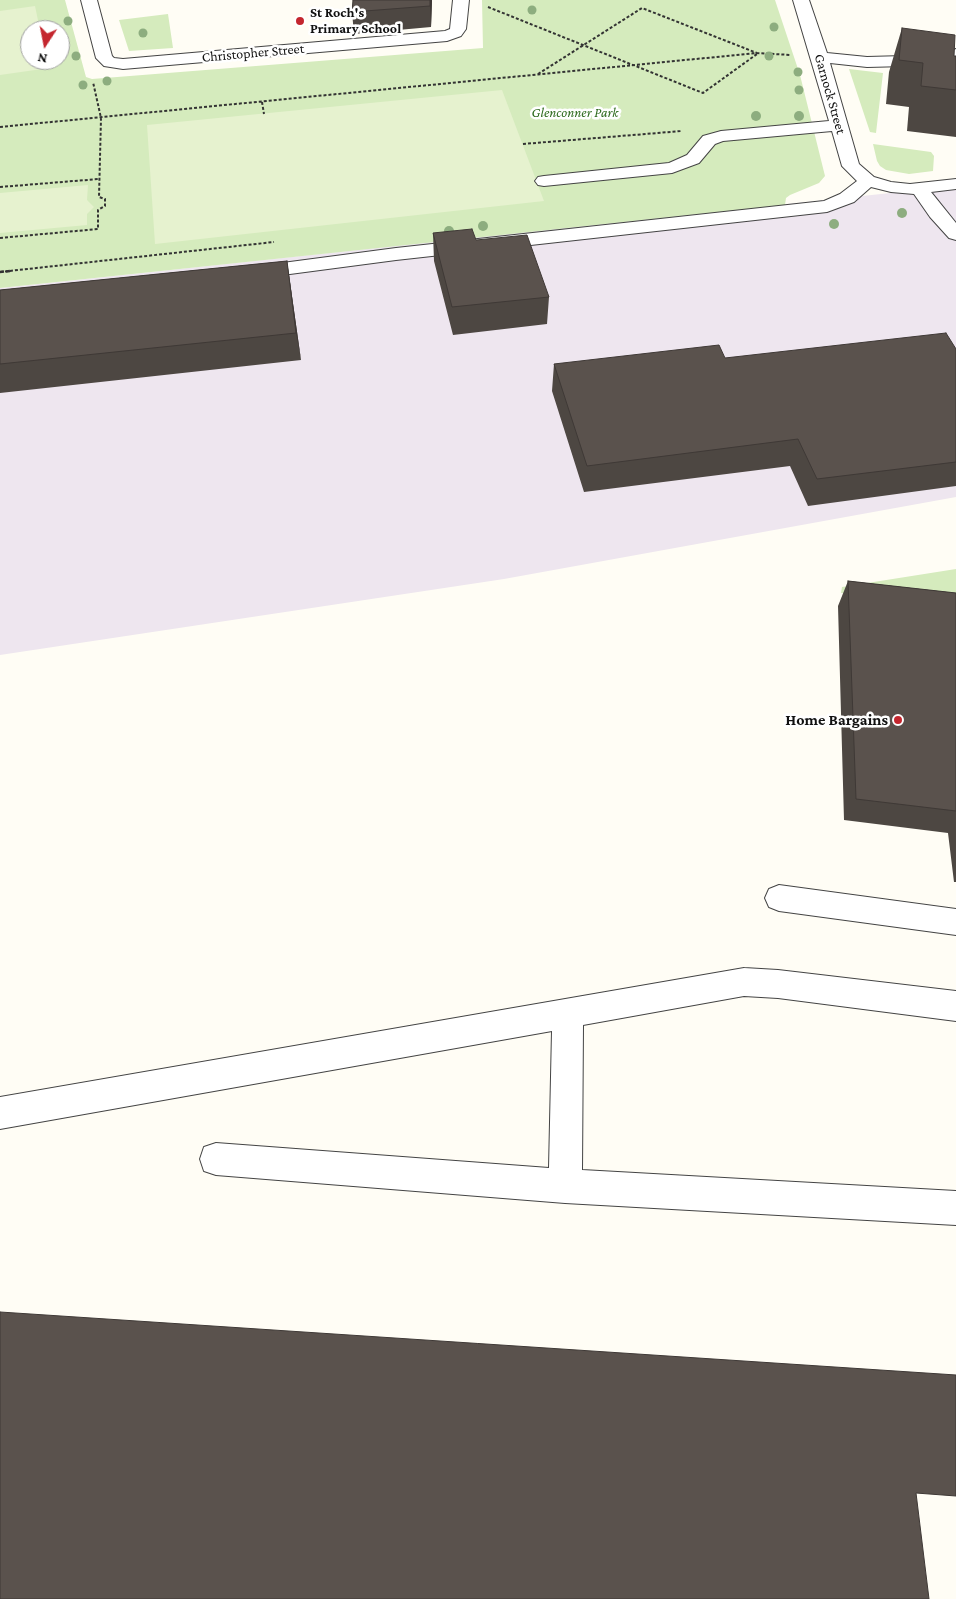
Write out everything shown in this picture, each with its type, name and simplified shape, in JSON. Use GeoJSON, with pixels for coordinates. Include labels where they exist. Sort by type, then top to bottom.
{"type":"FeatureCollection","features":[{"type":"Feature","properties":{"kind":"street"},"geometry":{"type":"LineString","coordinates":[[89,0],[104,58],[110,63]]}},
{"type":"Feature","properties":{"kind":"street","name":"Christopher Street"},"geometry":{"type":"LineString","coordinates":[[110,63],[123,64],[441,36],[455,33],[458,29],[461,0]]}},
{"type":"Feature","properties":{"kind":"street","name":"Garnock Street"},"geometry":{"type":"LineString","coordinates":[[800,0],[820,57],[851,166],[868,181]]}},
{"type":"Feature","properties":{"kind":"street"},"geometry":{"type":"LineString","coordinates":[[820,57],[867,62],[945,60],[956,54]]}},
{"type":"Feature","properties":{"kind":"street"},"geometry":{"type":"LineString","coordinates":[[544,181],[672,168],[692,158],[708,140],[730,134],[839,125]]}},
{"type":"Feature","properties":{"kind":"street"},"geometry":{"type":"LineString","coordinates":[[235,275],[396,254],[827,206],[847,198],[868,181],[891,188],[919,188],[956,184]]}},
{"type":"Feature","properties":{"kind":"street"},"geometry":{"type":"LineString","coordinates":[[919,188],[937,213],[956,234]]}},
{"type":"Feature","properties":{"kind":"street"},"geometry":{"type":"LineString","coordinates":[[778,898],[956,922]]}},
{"type":"Feature","properties":{"kind":"street"},"geometry":{"type":"LineString","coordinates":[[0,1113],[744,982],[778,984],[956,1006]]}},
{"type":"Feature","properties":{"kind":"street"},"geometry":{"type":"LineString","coordinates":[[564,1186],[568,1013]]}},
{"type":"Feature","properties":{"kind":"street"},"geometry":{"type":"LineString","coordinates":[[216,1159],[564,1186],[956,1208]]}},
{"type":"Feature","properties":{"kind":"path"},"geometry":{"type":"LineString","coordinates":[[488,7],[704,94],[757,54]]}},
{"type":"Feature","properties":{"kind":"path"},"geometry":{"type":"LineString","coordinates":[[536,75],[642,8],[757,54]]}},
{"type":"Feature","properties":{"kind":"path"},"geometry":{"type":"LineString","coordinates":[[0,127],[757,54],[820,57]]}},
{"type":"Feature","properties":{"kind":"path"},"geometry":{"type":"LineString","coordinates":[[0,238],[98,229],[98,210],[105,206],[105,199],[99,197],[101,118],[92,79],[110,63]]}},
{"type":"Feature","properties":{"kind":"path"},"geometry":{"type":"LineString","coordinates":[[262,102],[264,114]]}},
{"type":"Feature","properties":{"kind":"path"},"geometry":{"type":"LineString","coordinates":[[523,144],[727,127],[730,134]]}},
{"type":"Feature","properties":{"kind":"path"},"geometry":{"type":"LineString","coordinates":[[0,187],[99,179]]}},
{"type":"Feature","properties":{"kind":"shaded area"},"geometry":{"type":"Polygon","coordinates":[[[956,186],[956,497],[504,579],[0,655],[0,288],[956,186]]]}},
{"type":"Feature","properties":{"kind":"green space","name":"Glenconner Park"},"geometry":{"type":"Polygon","coordinates":[[[0,0],[65,0],[86,77],[92,79],[483,48],[482,0],[775,0],[800,75],[825,176],[819,183],[790,195],[786,198],[785,205],[0,288],[0,0]]]}},
{"type":"Feature","properties":{"kind":"green space"},"geometry":{"type":"Polygon","coordinates":[[[35,6],[38,20],[20,20],[20,70],[35,70],[0,75],[0,11],[35,6]]]}},
{"type":"Feature","properties":{"kind":"green space"},"geometry":{"type":"Polygon","coordinates":[[[168,14],[173,48],[129,51],[119,20],[168,14]]]}},
{"type":"Feature","properties":{"kind":"green space"},"geometry":{"type":"Polygon","coordinates":[[[849,69],[883,73],[876,133],[870,132],[849,69]]]}},
{"type":"Feature","properties":{"kind":"green space"},"geometry":{"type":"Polygon","coordinates":[[[502,90],[544,201],[155,244],[147,125],[502,90]]]}},
{"type":"Feature","properties":{"kind":"green space"},"geometry":{"type":"Polygon","coordinates":[[[873,144],[931,152],[934,156],[933,171],[909,174],[886,170],[877,161],[873,144]]]}},
{"type":"Feature","properties":{"kind":"green space"},"geometry":{"type":"Polygon","coordinates":[[[88,185],[87,200],[94,207],[87,214],[87,225],[0,233],[0,193],[88,185]]]}},
{"type":"Feature","properties":{"kind":"green space"},"geometry":{"type":"Polygon","coordinates":[[[956,569],[956,608],[919,601],[841,593],[842,587],[956,569]]]}},
{"type":"Feature","properties":{"kind":"building"},"geometry":{"type":"Polygon","coordinates":[[[353,0],[430,0],[430,6],[352,12],[353,0]]]}},
{"type":"Feature","properties":{"kind":"building"},"geometry":{"type":"Polygon","coordinates":[[[902,28],[955,35],[956,90],[921,86],[923,63],[899,60],[902,28]]]}},
{"type":"Feature","properties":{"kind":"building"},"geometry":{"type":"Polygon","coordinates":[[[472,229],[476,240],[527,235],[549,297],[452,307],[433,233],[472,229]]]}},
{"type":"Feature","properties":{"kind":"building"},"geometry":{"type":"Polygon","coordinates":[[[287,261],[296,333],[0,364],[0,290],[287,261]]]}},
{"type":"Feature","properties":{"kind":"building"},"geometry":{"type":"Polygon","coordinates":[[[946,333],[956,349],[956,462],[817,479],[798,439],[587,466],[554,364],[719,345],[725,358],[946,333]]]}},
{"type":"Feature","properties":{"kind":"building","name":"Home Bargains"},"geometry":{"type":"Polygon","coordinates":[[[848,581],[956,593],[956,811],[856,799],[848,581]]]}},
{"type":"Feature","properties":{"kind":"building"},"geometry":{"type":"Polygon","coordinates":[[[0,1312],[956,1375],[956,1496],[916,1493],[929,1599],[0,1599],[0,1312]]]}},
{"type":"Feature","properties":{"kind":"place","name":"St Roch's Primary School"},"geometry":{"type":"Point","coordinates":[300,21]}},
{"type":"Feature","properties":{"kind":"place","name":"Home Bargains"},"geometry":{"type":"Point","coordinates":[898,720]}}]}
